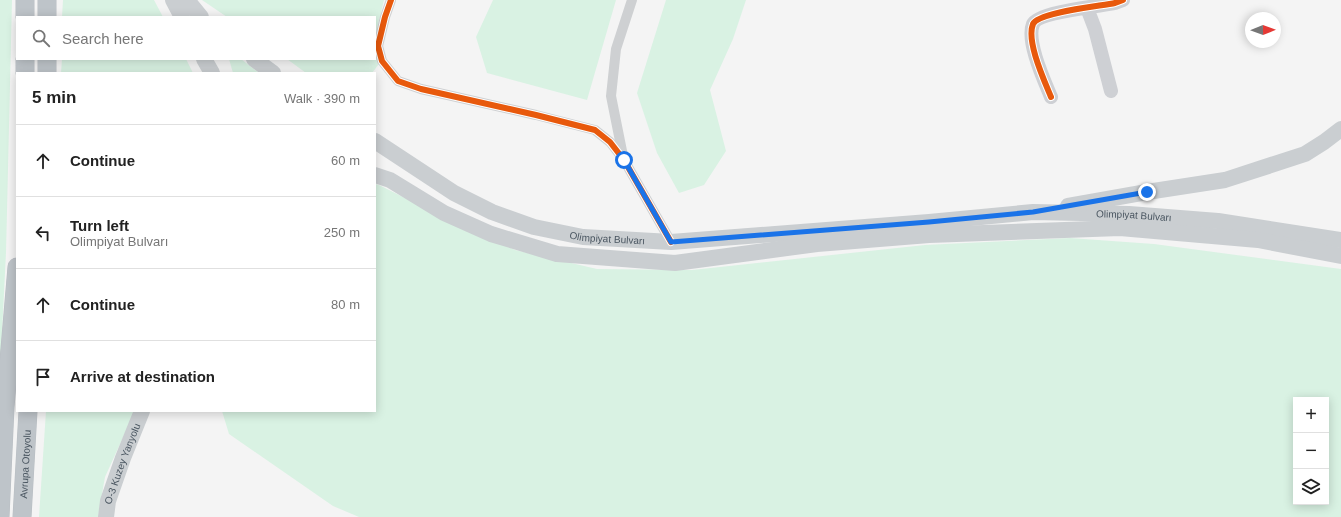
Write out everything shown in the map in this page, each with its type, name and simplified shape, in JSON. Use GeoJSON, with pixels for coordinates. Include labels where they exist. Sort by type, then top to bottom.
{"type":"FeatureCollection","features":[{"type":"Feature","properties":{"kind":"highway"},"geometry":{"type":"LineString","coordinates":[[25,0],[25,16]]}},
{"type":"Feature","properties":{"kind":"highway"},"geometry":{"type":"LineString","coordinates":[[47,0],[47,16]]}},
{"type":"Feature","properties":{"kind":"highway"},"geometry":{"type":"LineString","coordinates":[[25,60],[25,72]]}},
{"type":"Feature","properties":{"kind":"highway"},"geometry":{"type":"LineString","coordinates":[[47,60],[47,72]]}},
{"type":"Feature","properties":{"kind":"highway"},"geometry":{"type":"LineString","coordinates":[[0,517],[5,407],[16,279]]}},
{"type":"Feature","properties":{"kind":"highway","name":"Avrupa Otoyolu"},"geometry":{"type":"LineString","coordinates":[[22,517],[28,412]]}},
{"type":"Feature","properties":{"kind":"main road"},"geometry":{"type":"LineString","coordinates":[[173,0],[181,16]]}},
{"type":"Feature","properties":{"kind":"main road"},"geometry":{"type":"LineString","coordinates":[[187,0],[200,16]]}},
{"type":"Feature","properties":{"kind":"main road"},"geometry":{"type":"LineString","coordinates":[[205,60],[211,72]]}},
{"type":"Feature","properties":{"kind":"main road"},"geometry":{"type":"LineString","coordinates":[[255,60],[272,72]]}},
{"type":"Feature","properties":{"kind":"main road"},"geometry":{"type":"LineString","coordinates":[[1033,212],[1225,180],[1305,154],[1341,129]]}},
{"type":"Feature","properties":{"kind":"main road","name":"Olimpiyat Bulvarı"},"geometry":{"type":"LineString","coordinates":[[376,142],[454,193],[492,212],[534,227],[583,237],[671,242],[929,222],[1033,212],[1129,214],[1218,221],[1341,240]]}},
{"type":"Feature","properties":{"kind":"main road","name":"Olimpiyat Bulvarı"},"geometry":{"type":"LineString","coordinates":[[376,175],[390,180],[444,213],[484,231],[558,254],[675,263],[817,244],[929,235],[1120,228],[1258,240],[1341,256]]}},
{"type":"Feature","properties":{"kind":"main road","name":"O-3 Kuzey Yanyolu"},"geometry":{"type":"LineString","coordinates":[[106,517],[108,501],[142,412]]}},
{"type":"Feature","properties":{"kind":"street"},"geometry":{"type":"LineString","coordinates":[[391,0],[378,46],[382,61],[398,82],[420,90],[536,115],[595,130],[610,142],[624,160],[671,242]]}},
{"type":"Feature","properties":{"kind":"street"},"geometry":{"type":"LineString","coordinates":[[624,160],[611,96],[616,49],[632,0]]}},
{"type":"Feature","properties":{"kind":"street"},"geometry":{"type":"LineString","coordinates":[[1051,97],[1032,41],[1033,24],[1038,18],[1053,13],[1115,4],[1123,0]]}},
{"type":"Feature","properties":{"kind":"street"},"geometry":{"type":"LineString","coordinates":[[1088,8],[1095,28],[1111,91]]}},
{"type":"Feature","properties":{"kind":"green space"},"geometry":{"type":"Polygon","coordinates":[[[0,0],[12,0],[6,253],[0,373],[0,0]]]}},
{"type":"Feature","properties":{"kind":"green space"},"geometry":{"type":"Polygon","coordinates":[[[63,0],[154,0],[162,16],[62,16],[63,0]]]}},
{"type":"Feature","properties":{"kind":"green space"},"geometry":{"type":"Polygon","coordinates":[[[202,0],[384,0],[376,33],[376,16],[226,16],[202,0]]]}},
{"type":"Feature","properties":{"kind":"green space"},"geometry":{"type":"Polygon","coordinates":[[[493,0],[616,0],[587,100],[487,73],[476,37],[493,0]]]}},
{"type":"Feature","properties":{"kind":"green space"},"geometry":{"type":"Polygon","coordinates":[[[666,0],[746,0],[733,39],[710,90],[726,151],[704,185],[679,193],[657,153],[637,93],[666,0]]]}},
{"type":"Feature","properties":{"kind":"green space"},"geometry":{"type":"Polygon","coordinates":[[[376,55],[379,64],[373,72],[305,72],[288,60],[376,60],[376,55]]]}},
{"type":"Feature","properties":{"kind":"green space"},"geometry":{"type":"Polygon","coordinates":[[[62,60],[186,60],[192,72],[61,72],[62,60]]]}},
{"type":"Feature","properties":{"kind":"green space"},"geometry":{"type":"Polygon","coordinates":[[[229,60],[242,60],[258,72],[233,72],[229,60]]]}},
{"type":"Feature","properties":{"kind":"green space"},"geometry":{"type":"Polygon","coordinates":[[[376,184],[515,250],[597,269],[692,270],[925,245],[1070,238],[1154,244],[1341,269],[1341,517],[359,517],[333,506],[229,434],[222,412],[376,412],[376,184]]]}},
{"type":"Feature","properties":{"kind":"green space"},"geometry":{"type":"Polygon","coordinates":[[[46,412],[135,412],[105,477],[98,517],[39,517],[46,412]]]}},
{"type":"Feature","properties":{"kind":"cycle path"},"geometry":{"type":"LineString","coordinates":[[391,0],[378,46],[382,61],[398,81],[421,89],[595,130],[610,142],[624,160],[671,242]]}},
{"type":"Feature","properties":{"kind":"cycle path"},"geometry":{"type":"LineString","coordinates":[[1051,97],[1040,71],[1034,50],[1031,31],[1033,24],[1037,20],[1057,13],[1115,3],[1123,0]]}},
{"type":"Feature","properties":{"kind":"route"},"geometry":{"type":"LineString","coordinates":[[624,160],[671,242],[929,222],[1033,212],[1147,192]]}}]}
